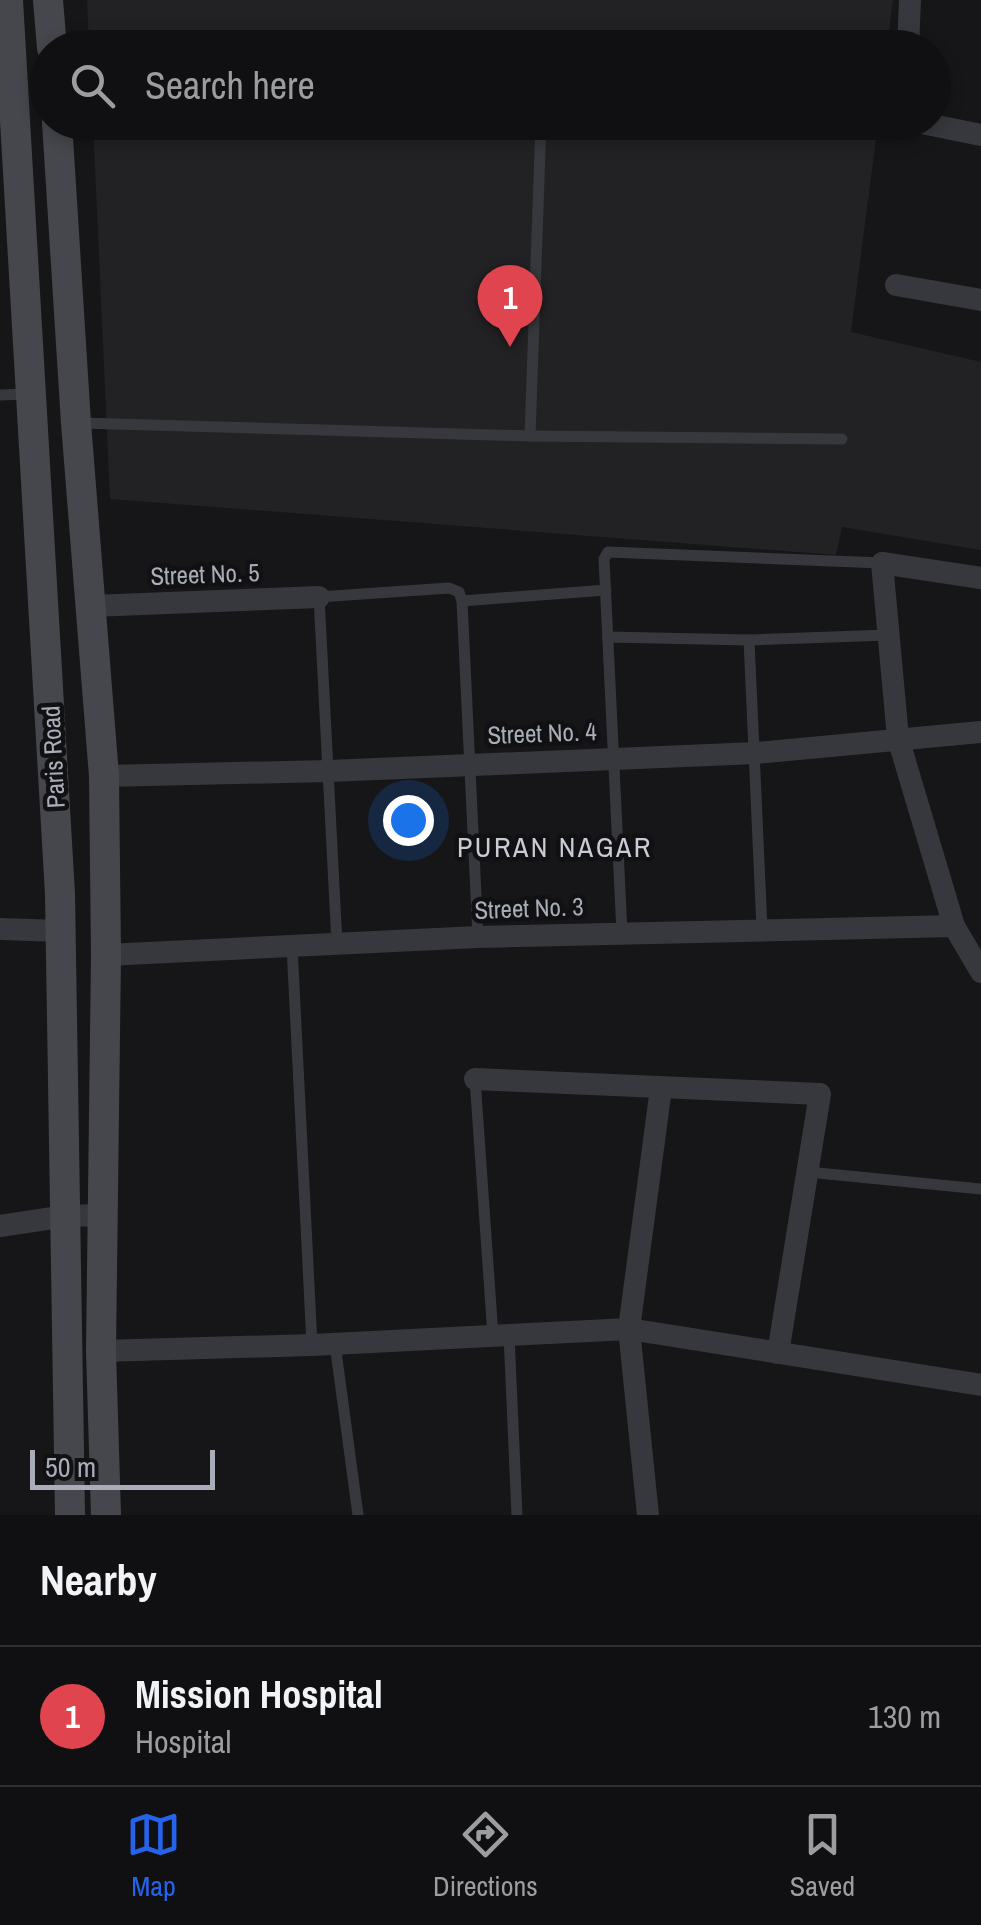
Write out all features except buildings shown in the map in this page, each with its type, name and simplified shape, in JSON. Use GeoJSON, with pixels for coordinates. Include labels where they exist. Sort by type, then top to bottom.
{"type":"FeatureCollection","features":[{"type":"Feature","properties":{"kind":"main road","name":"Paris Road"},"geometry":{"type":"LineString","coordinates":[[8,0],[61,931],[70,1515]]}},
{"type":"Feature","properties":{"kind":"main road"},"geometry":{"type":"LineString","coordinates":[[48,0],[50,30]]}},
{"type":"Feature","properties":{"kind":"main road","name":"Paris Road"},"geometry":{"type":"LineString","coordinates":[[58,140],[104,776],[101,1351],[106,1515]]}},
{"type":"Feature","properties":{"kind":"street"},"geometry":{"type":"LineString","coordinates":[[909,30],[910,0]]}},
{"type":"Feature","properties":{"kind":"street"},"geometry":{"type":"LineString","coordinates":[[951,129],[981,135]]}},
{"type":"Feature","properties":{"kind":"street"},"geometry":{"type":"LineString","coordinates":[[896,285],[981,300]]}},
{"type":"Feature","properties":{"kind":"street"},"geometry":{"type":"LineString","coordinates":[[981,578],[882,563],[898,738],[954,926],[981,972]]}},
{"type":"Feature","properties":{"kind":"street","name":"Street No. 5"},"geometry":{"type":"LineString","coordinates":[[92,606],[319,598]]}},
{"type":"Feature","properties":{"kind":"street","name":"Street No. 4"},"geometry":{"type":"LineString","coordinates":[[104,776],[329,772],[756,753],[981,732]]}},
{"type":"Feature","properties":{"kind":"street","name":"Street No. 3"},"geometry":{"type":"LineString","coordinates":[[106,955],[478,937],[954,926]]}},
{"type":"Feature","properties":{"kind":"street"},"geometry":{"type":"LineString","coordinates":[[0,929],[61,931]]}},
{"type":"Feature","properties":{"kind":"street"},"geometry":{"type":"LineString","coordinates":[[475,1080],[820,1094],[778,1353]]}},
{"type":"Feature","properties":{"kind":"street"},"geometry":{"type":"LineString","coordinates":[[648,1515],[628,1330],[661,1088]]}},
{"type":"Feature","properties":{"kind":"street"},"geometry":{"type":"LineString","coordinates":[[0,1226],[103,1214]]}},
{"type":"Feature","properties":{"kind":"street"},"geometry":{"type":"LineString","coordinates":[[101,1351],[628,1330],[981,1386]]}},
{"type":"Feature","properties":{"kind":"lane"},"geometry":{"type":"LineString","coordinates":[[530,436],[540,140]]}},
{"type":"Feature","properties":{"kind":"lane"},"geometry":{"type":"LineString","coordinates":[[0,395],[32,394]]}},
{"type":"Feature","properties":{"kind":"lane"},"geometry":{"type":"LineString","coordinates":[[76,423],[530,436],[842,439]]}},
{"type":"Feature","properties":{"kind":"lane"},"geometry":{"type":"LineString","coordinates":[[622,933],[604,559],[608,552],[882,563]]}},
{"type":"Feature","properties":{"kind":"lane"},"geometry":{"type":"LineString","coordinates":[[337,944],[319,598],[449,588],[459,592],[462,601],[478,937]]}},
{"type":"Feature","properties":{"kind":"lane"},"geometry":{"type":"LineString","coordinates":[[462,601],[606,590]]}},
{"type":"Feature","properties":{"kind":"lane"},"geometry":{"type":"LineString","coordinates":[[608,637],[749,640],[887,636]]}},
{"type":"Feature","properties":{"kind":"lane"},"geometry":{"type":"LineString","coordinates":[[749,640],[762,929]]}},
{"type":"Feature","properties":{"kind":"lane"},"geometry":{"type":"LineString","coordinates":[[292,946],[323,1344],[358,1515]]}},
{"type":"Feature","properties":{"kind":"lane"},"geometry":{"type":"LineString","coordinates":[[475,1080],[516,1515]]}},
{"type":"Feature","properties":{"kind":"lane"},"geometry":{"type":"LineString","coordinates":[[808,1172],[981,1189]]}},
{"type":"Feature","properties":{"kind":"shaded area"},"geometry":{"type":"Polygon","coordinates":[[[87,0],[893,0],[889,30],[88,30],[87,0]]]}},
{"type":"Feature","properties":{"kind":"shaded area"},"geometry":{"type":"Polygon","coordinates":[[[94,140],[876,140],[851,332],[981,362],[981,550],[842,527],[836,555],[110,499],[94,140]]]}},
{"type":"Feature","properties":{"kind":"place","name":"Mission Hospital"},"geometry":{"type":"Point","coordinates":[510,347]}},
{"type":"Feature","properties":{"kind":"district","name":"PURAN NAGAR"},"geometry":{"type":"Point","coordinates":[555,847]}}]}
